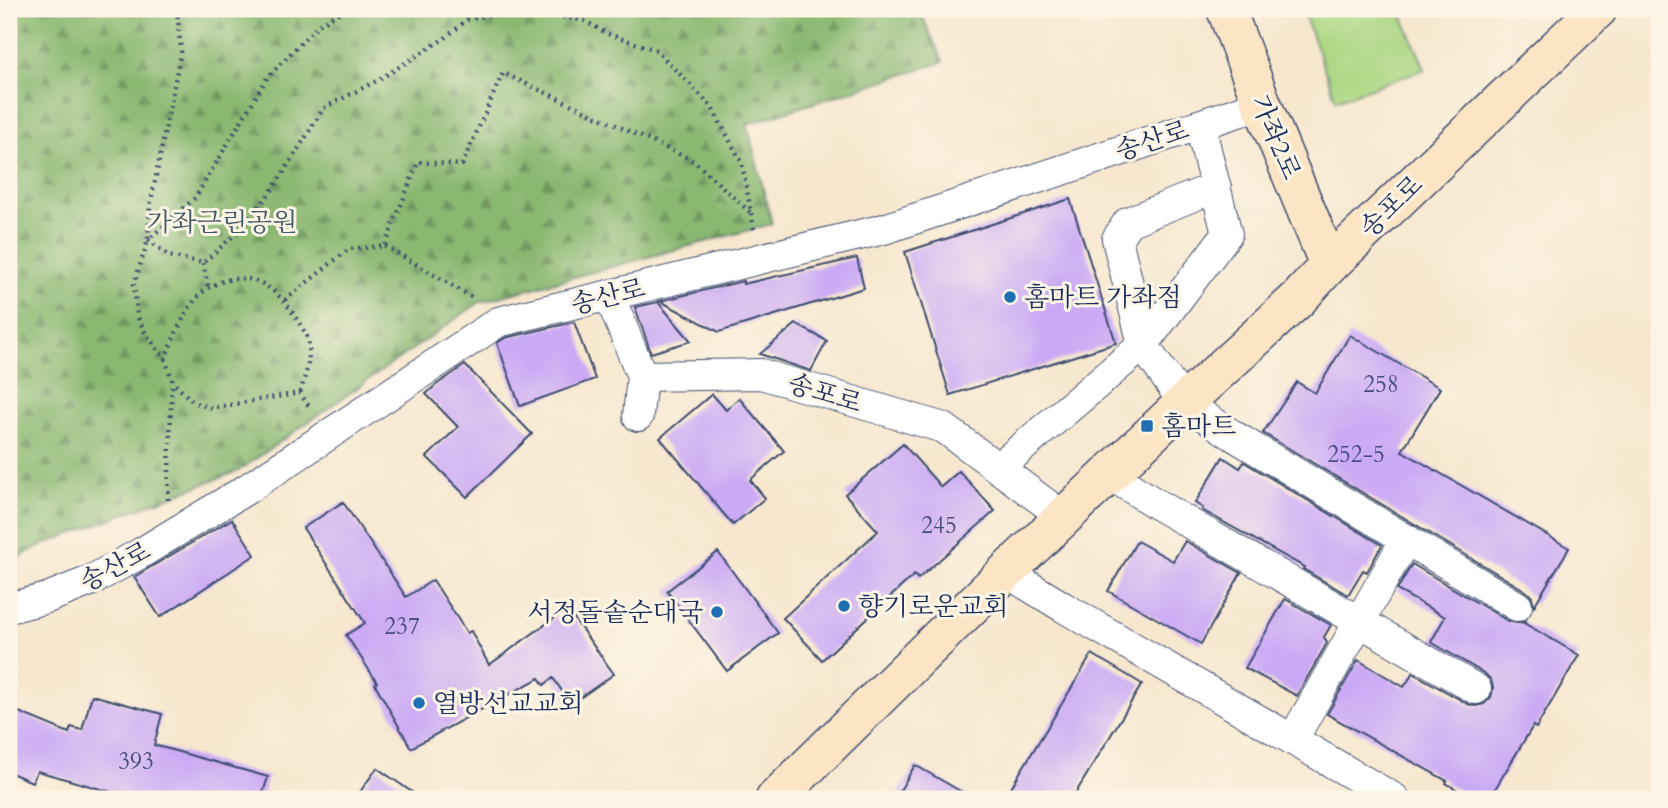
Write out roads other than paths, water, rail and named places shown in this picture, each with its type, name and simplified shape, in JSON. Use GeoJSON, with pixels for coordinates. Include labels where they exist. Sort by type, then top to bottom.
{"type":"FeatureCollection","features":[{"type":"Feature","properties":{"kind":"street","name":"가좌2로"},"geometry":{"type":"LineString","coordinates":[[1226,9],[1329,265]]}},
{"type":"Feature","properties":{"kind":"street","name":"송포로"},"geometry":{"type":"LineString","coordinates":[[775,799],[1063,517],[1298,299],[1329,265],[1598,9]]}},
{"type":"Feature","properties":{"kind":"street","name":"송산로"},"geometry":{"type":"LineString","coordinates":[[9,608],[47,598],[90,581],[141,553],[247,489],[498,322],[884,229],[1262,104]]}},
{"type":"Feature","properties":{"kind":"street"},"geometry":{"type":"LineString","coordinates":[[998,468],[1143,345],[1227,234],[1200,125]]}},
{"type":"Feature","properties":{"kind":"street"},"geometry":{"type":"LineString","coordinates":[[1216,187],[1128,222],[1117,239],[1143,345],[1184,403],[1234,436],[1517,606]]}},
{"type":"Feature","properties":{"kind":"street"},"geometry":{"type":"LineString","coordinates":[[609,295],[642,376],[638,416]]}},
{"type":"Feature","properties":{"kind":"street","name":"송포로"},"geometry":{"type":"LineString","coordinates":[[642,376],[761,374],[944,428],[1063,517]]}},
{"type":"Feature","properties":{"kind":"street"},"geometry":{"type":"LineString","coordinates":[[1109,474],[1476,689]]}},
{"type":"Feature","properties":{"kind":"street"},"geometry":{"type":"LineString","coordinates":[[1293,739],[1406,539]]}},
{"type":"Feature","properties":{"kind":"street"},"geometry":{"type":"LineString","coordinates":[[1006,572],[1395,799]]}},
{"type":"Feature","properties":{"kind":"street"},"geometry":{"type":"LineString","coordinates":[[812,799],[818,758]]}},
{"type":"Feature","properties":{"kind":"place","name":"홈마트 가좌점"},"geometry":{"type":"Point","coordinates":[1010,297]}},
{"type":"Feature","properties":{"kind":"place","name":"홈마트"},"geometry":{"type":"Point","coordinates":[1147,426]}},
{"type":"Feature","properties":{"kind":"place","name":"향기로운교회"},"geometry":{"type":"Point","coordinates":[844,606]}},
{"type":"Feature","properties":{"kind":"place","name":"서정돌솥순대국"},"geometry":{"type":"Point","coordinates":[717,612]}},
{"type":"Feature","properties":{"kind":"place","name":"열방선교교회"},"geometry":{"type":"Point","coordinates":[419,703]}},
{"type":"Feature","properties":{"kind":"park label","name":"가좌근린공원"},"geometry":{"type":"Point","coordinates":[222,222]}}]}
